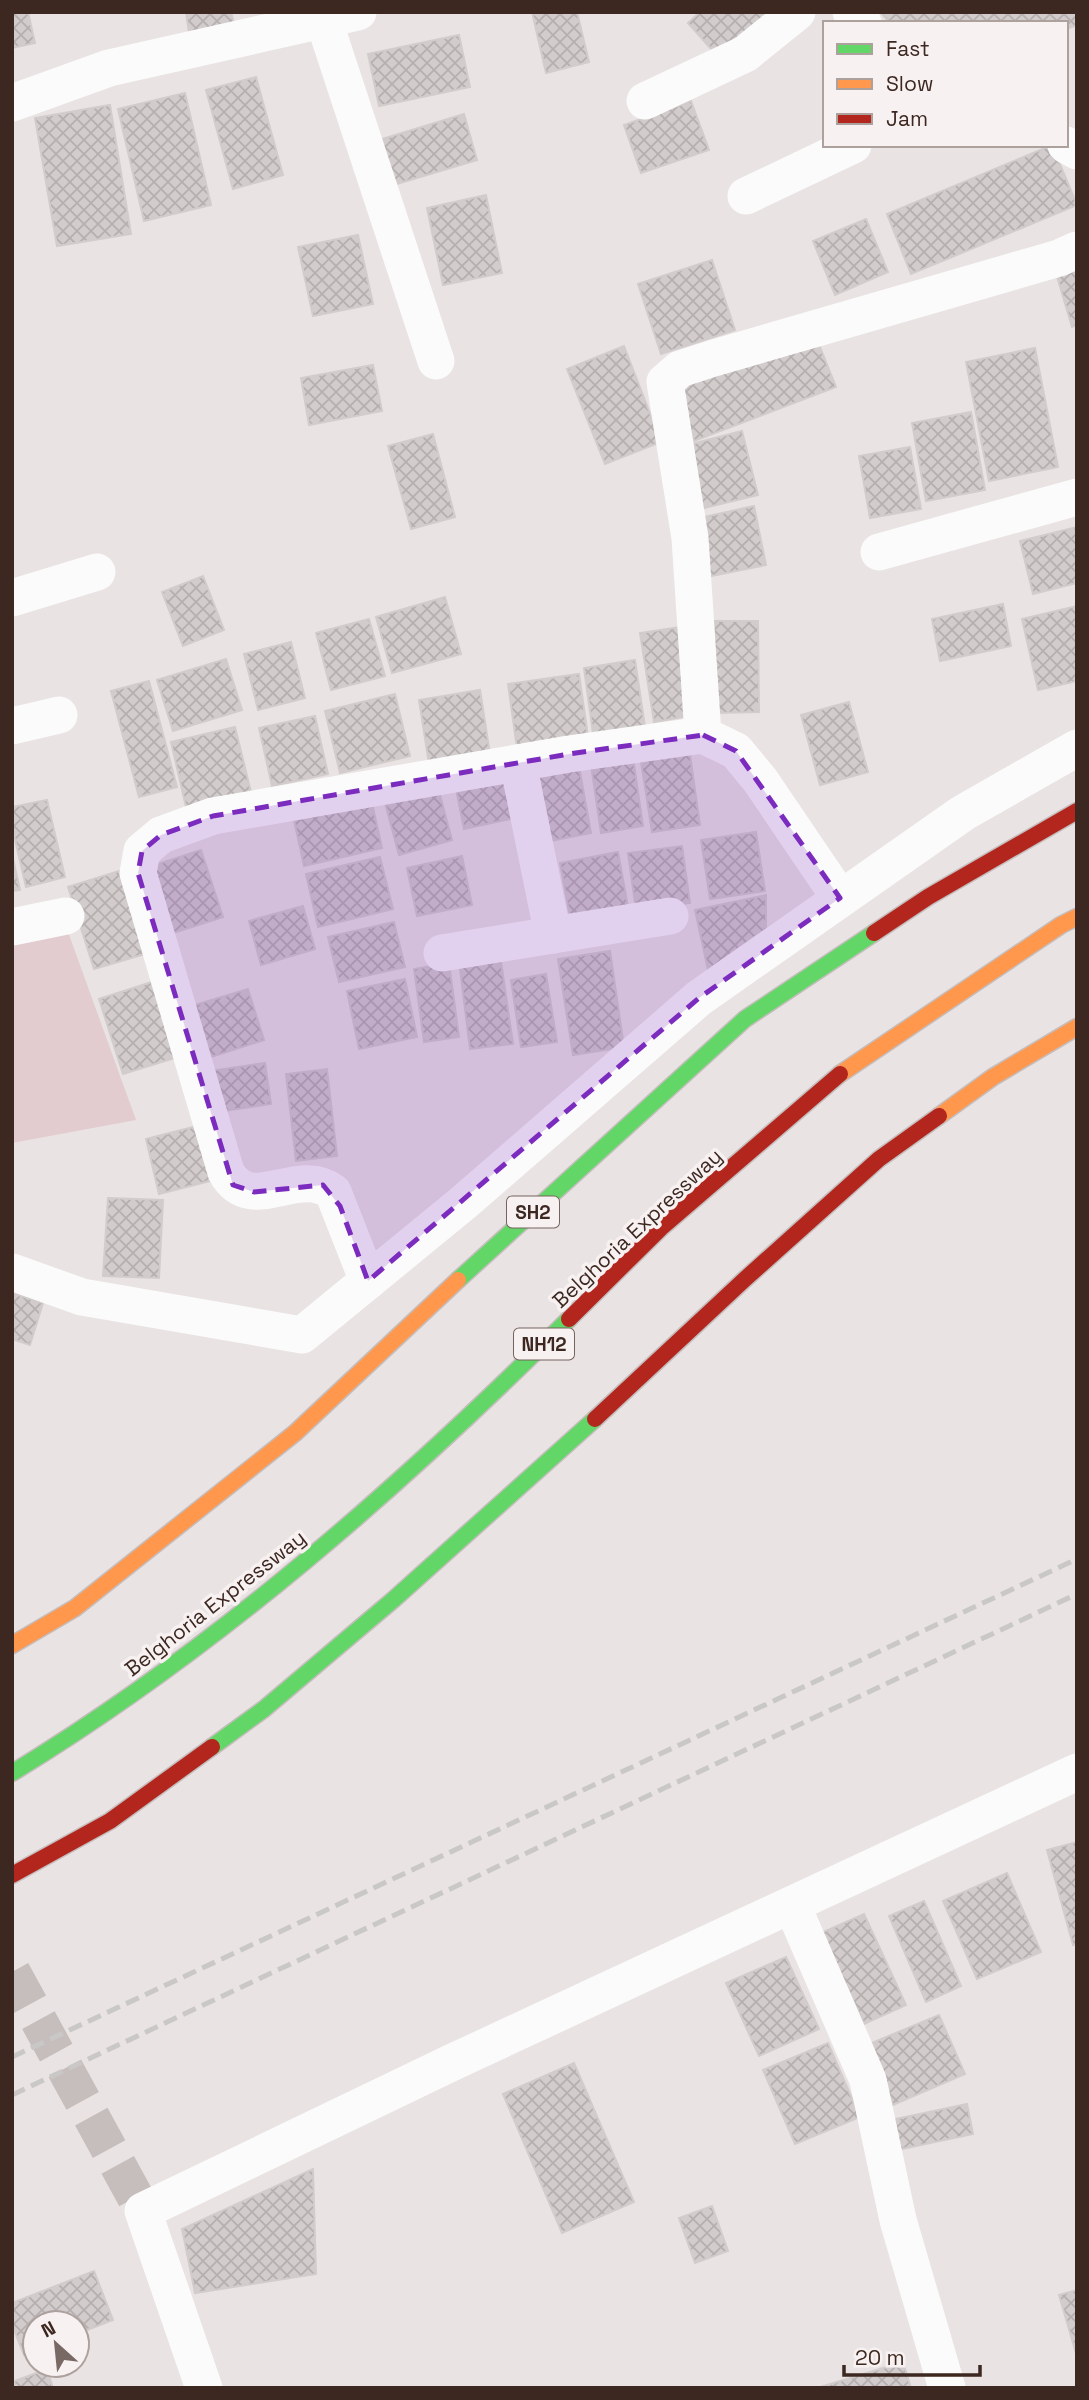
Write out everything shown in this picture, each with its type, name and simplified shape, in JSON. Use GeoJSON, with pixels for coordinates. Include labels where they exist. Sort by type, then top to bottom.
{"type":"FeatureCollection","features":[{"type":"Feature","properties":{"kind":"main road","name":"SH2"},"geometry":{"type":"LineString","coordinates":[[12,1646],[75,1608],[295,1433],[484,1256],[745,1019],[928,897],[1077,811]]}},
{"type":"Feature","properties":{"kind":"main road","name":"Belghoria Expressway"},"geometry":{"type":"LineString","coordinates":[[12,1773],[181,1661],[320,1549],[493,1395],[661,1228],[834,1078],[1061,925],[1077,917]]}},
{"type":"Feature","properties":{"kind":"main road"},"geometry":{"type":"LineString","coordinates":[[12,1875],[110,1821],[264,1709],[393,1600],[560,1452],[744,1280],[879,1159],[993,1077],[1077,1027]]}},
{"type":"Feature","properties":{"kind":"street"},"geometry":{"type":"LineString","coordinates":[[12,103],[109,68],[358,12]]}},
{"type":"Feature","properties":{"kind":"street"},"geometry":{"type":"LineString","coordinates":[[645,100],[745,54],[797,12]]}},
{"type":"Feature","properties":{"kind":"street"},"geometry":{"type":"LineString","coordinates":[[324,21],[436,362]]}},
{"type":"Feature","properties":{"kind":"street"},"geometry":{"type":"LineString","coordinates":[[746,196],[849,147]]}},
{"type":"Feature","properties":{"kind":"street"},"geometry":{"type":"LineString","coordinates":[[703,735],[690,538],[665,382],[680,369],[714,358],[1059,258],[1077,250]]}},
{"type":"Feature","properties":{"kind":"street"},"geometry":{"type":"LineString","coordinates":[[879,552],[1077,497]]}},
{"type":"Feature","properties":{"kind":"street"},"geometry":{"type":"LineString","coordinates":[[12,598],[97,572]]}},
{"type":"Feature","properties":{"kind":"street"},"geometry":{"type":"LineString","coordinates":[[12,726],[58,715]]}},
{"type":"Feature","properties":{"kind":"street"},"geometry":{"type":"LineString","coordinates":[[368,1281],[333,1192],[323,1185],[308,1183],[254,1192],[241,1190],[233,1185],[226,1172],[138,873],[142,852],[162,835],[213,816],[569,754],[703,735],[736,751],[760,780],[840,898]]}},
{"type":"Feature","properties":{"kind":"street"},"geometry":{"type":"LineString","coordinates":[[12,1272],[82,1297],[302,1335],[463,1203],[699,998],[964,813],[1077,748]]}},
{"type":"Feature","properties":{"kind":"street"},"geometry":{"type":"LineString","coordinates":[[518,763],[553,935]]}},
{"type":"Feature","properties":{"kind":"street"},"geometry":{"type":"LineString","coordinates":[[12,927],[66,916]]}},
{"type":"Feature","properties":{"kind":"street"},"geometry":{"type":"LineString","coordinates":[[442,953],[670,916]]}},
{"type":"Feature","properties":{"kind":"street"},"geometry":{"type":"LineString","coordinates":[[204,2388],[142,2211],[465,2056],[1077,1772]]}},
{"type":"Feature","properties":{"kind":"street"},"geometry":{"type":"LineString","coordinates":[[792,1905],[868,2080],[898,2220],[947,2388]]}},
{"type":"Feature","properties":{"kind":"highlighted area"},"geometry":{"type":"Polygon","coordinates":[[[703,735],[736,751],[840,898],[699,998],[368,1281],[340,1206],[323,1185],[254,1192],[233,1185],[138,873],[142,851],[161,835],[213,816],[569,754],[703,735]]]}},
{"type":"Feature","properties":{"kind":"shaded area"},"geometry":{"type":"Polygon","coordinates":[[[59,907],[136,1120],[12,1143],[12,918],[59,907]]]}},
{"type":"Feature","properties":{"kind":"building"},"geometry":{"type":"Polygon","coordinates":[[[12,12],[28,12],[35,43],[12,48],[12,12]]]}},
{"type":"Feature","properties":{"kind":"building"},"geometry":{"type":"Polygon","coordinates":[[[186,12],[231,12],[234,24],[189,33],[186,12]]]}},
{"type":"Feature","properties":{"kind":"building"},"geometry":{"type":"Polygon","coordinates":[[[532,12],[577,12],[589,62],[546,73],[532,12]]]}},
{"type":"Feature","properties":{"kind":"building"},"geometry":{"type":"Polygon","coordinates":[[[700,12],[776,12],[721,60],[688,23],[700,12]]]}},
{"type":"Feature","properties":{"kind":"building"},"geometry":{"type":"Polygon","coordinates":[[[880,12],[1077,12],[1077,25],[1068,28],[1068,21],[888,21],[880,12]]]}},
{"type":"Feature","properties":{"kind":"building"},"geometry":{"type":"Polygon","coordinates":[[[459,35],[470,87],[379,106],[368,54],[459,35]]]}},
{"type":"Feature","properties":{"kind":"building"},"geometry":{"type":"Polygon","coordinates":[[[256,77],[283,175],[233,189],[206,90],[256,77]]]}},
{"type":"Feature","properties":{"kind":"building"},"geometry":{"type":"Polygon","coordinates":[[[185,93],[211,205],[144,221],[118,109],[185,93]]]}},
{"type":"Feature","properties":{"kind":"building"},"geometry":{"type":"Polygon","coordinates":[[[691,101],[709,150],[641,173],[624,125],[691,101]]]}},
{"type":"Feature","properties":{"kind":"building"},"geometry":{"type":"Polygon","coordinates":[[[110,105],[131,234],[57,246],[35,118],[110,105]]]}},
{"type":"Feature","properties":{"kind":"building"},"geometry":{"type":"Polygon","coordinates":[[[464,114],[477,160],[390,186],[376,141],[464,114]]]}},
{"type":"Feature","properties":{"kind":"building"},"geometry":{"type":"Polygon","coordinates":[[[1047,147],[1053,147],[1077,205],[911,274],[887,214],[1047,147]]]}},
{"type":"Feature","properties":{"kind":"building"},"geometry":{"type":"Polygon","coordinates":[[[486,195],[502,273],[443,285],[427,208],[486,195]]]}},
{"type":"Feature","properties":{"kind":"building"},"geometry":{"type":"Polygon","coordinates":[[[866,219],[888,272],[835,295],[813,241],[866,219]]]}},
{"type":"Feature","properties":{"kind":"building"},"geometry":{"type":"Polygon","coordinates":[[[358,235],[373,304],[313,316],[298,247],[358,235]]]}},
{"type":"Feature","properties":{"kind":"building"},"geometry":{"type":"Polygon","coordinates":[[[712,260],[735,330],[661,354],[638,284],[712,260]]]}},
{"type":"Feature","properties":{"kind":"building"},"geometry":{"type":"Polygon","coordinates":[[[1077,267],[1077,325],[1072,327],[1056,273],[1077,267]]]}},
{"type":"Feature","properties":{"kind":"building"},"geometry":{"type":"Polygon","coordinates":[[[816,337],[836,387],[694,441],[675,390],[816,337]]]}},
{"type":"Feature","properties":{"kind":"building"},"geometry":{"type":"Polygon","coordinates":[[[624,346],[661,442],[605,464],[567,369],[624,346]]]}},
{"type":"Feature","properties":{"kind":"building"},"geometry":{"type":"Polygon","coordinates":[[[1035,348],[1058,467],[989,481],[966,362],[1035,348]]]}},
{"type":"Feature","properties":{"kind":"building"},"geometry":{"type":"Polygon","coordinates":[[[373,365],[382,411],[309,425],[301,378],[373,365]]]}},
{"type":"Feature","properties":{"kind":"building"},"geometry":{"type":"Polygon","coordinates":[[[971,412],[985,490],[926,501],[912,423],[971,412]]]}},
{"type":"Feature","properties":{"kind":"building"},"geometry":{"type":"Polygon","coordinates":[[[742,431],[758,495],[700,509],[684,446],[742,431]]]}},
{"type":"Feature","properties":{"kind":"building"},"geometry":{"type":"Polygon","coordinates":[[[433,434],[455,517],[411,529],[388,446],[433,434]]]}},
{"type":"Feature","properties":{"kind":"building"},"geometry":{"type":"Polygon","coordinates":[[[910,447],[921,509],[870,518],[859,456],[910,447]]]}},
{"type":"Feature","properties":{"kind":"building"},"geometry":{"type":"Polygon","coordinates":[[[754,506],[766,565],[706,577],[695,519],[754,506]]]}},
{"type":"Feature","properties":{"kind":"building"},"geometry":{"type":"Polygon","coordinates":[[[1077,527],[1077,583],[1033,594],[1020,541],[1077,527]]]}},
{"type":"Feature","properties":{"kind":"building"},"geometry":{"type":"Polygon","coordinates":[[[203,576],[224,630],[183,646],[162,592],[203,576]]]}},
{"type":"Feature","properties":{"kind":"building"},"geometry":{"type":"Polygon","coordinates":[[[445,597],[461,654],[392,673],[376,617],[445,597]]]}},
{"type":"Feature","properties":{"kind":"building"},"geometry":{"type":"Polygon","coordinates":[[[1003,604],[1011,646],[940,661],[932,619],[1003,604]]]}},
{"type":"Feature","properties":{"kind":"building"},"geometry":{"type":"Polygon","coordinates":[[[1077,606],[1077,681],[1038,690],[1022,619],[1077,606]]]}},
{"type":"Feature","properties":{"kind":"building"},"geometry":{"type":"Polygon","coordinates":[[[369,619],[385,676],[331,690],[316,633],[369,619]]]}},
{"type":"Feature","properties":{"kind":"building"},"geometry":{"type":"Polygon","coordinates":[[[714,621],[758,621],[759,712],[715,713],[714,621]]]}},
{"type":"Feature","properties":{"kind":"building"},"geometry":{"type":"Polygon","coordinates":[[[681,627],[695,715],[654,722],[640,633],[681,627]]]}},
{"type":"Feature","properties":{"kind":"building"},"geometry":{"type":"Polygon","coordinates":[[[291,642],[305,698],[258,710],[244,654],[291,642]]]}},
{"type":"Feature","properties":{"kind":"building"},"geometry":{"type":"Polygon","coordinates":[[[226,659],[242,710],[173,731],[157,680],[226,659]]]}},
{"type":"Feature","properties":{"kind":"building"},"geometry":{"type":"Polygon","coordinates":[[[635,660],[645,727],[593,734],[584,668],[635,660]]]}},
{"type":"Feature","properties":{"kind":"building"},"geometry":{"type":"Polygon","coordinates":[[[579,674],[588,737],[517,748],[508,684],[579,674]]]}},
{"type":"Feature","properties":{"kind":"building"},"geometry":{"type":"Polygon","coordinates":[[[149,681],[177,787],[139,797],[111,691],[149,681]]]}},
{"type":"Feature","properties":{"kind":"building"},"geometry":{"type":"Polygon","coordinates":[[[480,690],[490,754],[429,764],[419,700],[480,690]]]}},
{"type":"Feature","properties":{"kind":"building"},"geometry":{"type":"Polygon","coordinates":[[[395,694],[410,756],[340,773],[325,711],[395,694]]]}},
{"type":"Feature","properties":{"kind":"building"},"geometry":{"type":"Polygon","coordinates":[[[849,702],[868,772],[820,785],[801,715],[849,702]]]}},
{"type":"Feature","properties":{"kind":"building"},"geometry":{"type":"Polygon","coordinates":[[[315,716],[328,774],[272,786],[259,728],[315,716]]]}},
{"type":"Feature","properties":{"kind":"building"},"geometry":{"type":"Polygon","coordinates":[[[235,727],[251,792],[186,807],[171,742],[235,727]]]}},
{"type":"Feature","properties":{"kind":"building"},"geometry":{"type":"Polygon","coordinates":[[[689,748],[700,825],[652,832],[640,755],[689,748]]]}},
{"type":"Feature","properties":{"kind":"building"},"geometry":{"type":"Polygon","coordinates":[[[632,751],[643,826],[601,833],[590,758],[632,751]]]}},
{"type":"Feature","properties":{"kind":"building"},"geometry":{"type":"Polygon","coordinates":[[[578,761],[591,833],[550,841],[536,769],[578,761]]]}},
{"type":"Feature","properties":{"kind":"building"},"geometry":{"type":"Polygon","coordinates":[[[507,773],[515,818],[464,829],[455,784],[507,773]]]}},
{"type":"Feature","properties":{"kind":"building"},"geometry":{"type":"Polygon","coordinates":[[[437,784],[452,840],[399,855],[384,799],[437,784]]]}},
{"type":"Feature","properties":{"kind":"building"},"geometry":{"type":"Polygon","coordinates":[[[47,800],[65,877],[26,887],[12,827],[12,807],[47,800]]]}},
{"type":"Feature","properties":{"kind":"building"},"geometry":{"type":"Polygon","coordinates":[[[372,803],[382,848],[304,866],[294,820],[372,803]]]}},
{"type":"Feature","properties":{"kind":"building"},"geometry":{"type":"Polygon","coordinates":[[[756,832],[765,891],[710,899],[701,840],[756,832]]]}},
{"type":"Feature","properties":{"kind":"building"},"geometry":{"type":"Polygon","coordinates":[[[682,846],[690,903],[636,910],[628,853],[682,846]]]}},
{"type":"Feature","properties":{"kind":"building"},"geometry":{"type":"Polygon","coordinates":[[[201,850],[223,917],[170,934],[149,867],[201,850]]]}},
{"type":"Feature","properties":{"kind":"building"},"geometry":{"type":"Polygon","coordinates":[[[618,852],[630,918],[572,928],[560,863],[618,852]]]}},
{"type":"Feature","properties":{"kind":"building"},"geometry":{"type":"Polygon","coordinates":[[[12,854],[20,890],[12,891],[12,854]]]}},
{"type":"Feature","properties":{"kind":"building"},"geometry":{"type":"Polygon","coordinates":[[[462,856],[472,905],[417,916],[407,868],[462,856]]]}},
{"type":"Feature","properties":{"kind":"building"},"geometry":{"type":"Polygon","coordinates":[[[380,857],[393,909],[318,927],[306,874],[380,857]]]}},
{"type":"Feature","properties":{"kind":"building"},"geometry":{"type":"Polygon","coordinates":[[[119,871],[145,954],[94,969],[68,887],[119,871]]]}},
{"type":"Feature","properties":{"kind":"building"},"geometry":{"type":"Polygon","coordinates":[[[766,895],[766,929],[708,970],[695,910],[766,895]]]}},
{"type":"Feature","properties":{"kind":"building"},"geometry":{"type":"Polygon","coordinates":[[[303,906],[315,949],[261,965],[249,921],[303,906]]]}},
{"type":"Feature","properties":{"kind":"building"},"geometry":{"type":"Polygon","coordinates":[[[394,922],[405,967],[339,982],[328,937],[394,922]]]}},
{"type":"Feature","properties":{"kind":"building"},"geometry":{"type":"Polygon","coordinates":[[[610,951],[624,1047],[573,1055],[558,959],[610,951]]]}},
{"type":"Feature","properties":{"kind":"building"},"geometry":{"type":"Polygon","coordinates":[[[500,955],[513,1044],[470,1049],[459,961],[500,955]]]}},
{"type":"Feature","properties":{"kind":"building"},"geometry":{"type":"Polygon","coordinates":[[[449,963],[459,1037],[424,1042],[414,969],[449,963]]]}},
{"type":"Feature","properties":{"kind":"building"},"geometry":{"type":"Polygon","coordinates":[[[546,974],[557,1042],[521,1047],[511,980],[546,974]]]}},
{"type":"Feature","properties":{"kind":"building"},"geometry":{"type":"Polygon","coordinates":[[[405,979],[417,1037],[359,1049],[347,991],[405,979]]]}},
{"type":"Feature","properties":{"kind":"building"},"geometry":{"type":"Polygon","coordinates":[[[158,980],[181,1056],[123,1074],[99,999],[158,980]]]}},
{"type":"Feature","properties":{"kind":"building"},"geometry":{"type":"Polygon","coordinates":[[[248,989],[264,1040],[208,1058],[192,1006],[248,989]]]}},
{"type":"Feature","properties":{"kind":"building"},"geometry":{"type":"Polygon","coordinates":[[[265,1063],[271,1104],[216,1112],[210,1071],[265,1063]]]}},
{"type":"Feature","properties":{"kind":"building"},"geometry":{"type":"Polygon","coordinates":[[[327,1069],[337,1156],[296,1161],[286,1074],[327,1069]]]}},
{"type":"Feature","properties":{"kind":"building"},"geometry":{"type":"Polygon","coordinates":[[[201,1125],[214,1180],[159,1194],[146,1139],[201,1125]]]}},
{"type":"Feature","properties":{"kind":"building"},"geometry":{"type":"Polygon","coordinates":[[[108,1198],[163,1200],[159,1278],[103,1276],[108,1198]]]}},
{"type":"Feature","properties":{"kind":"building"},"geometry":{"type":"Polygon","coordinates":[[[12,1293],[43,1303],[30,1345],[12,1339],[12,1293]]]}},
{"type":"Feature","properties":{"kind":"building"},"geometry":{"type":"Polygon","coordinates":[[[1077,1842],[1077,1944],[1073,1945],[1047,1850],[1077,1842]]]}},
{"type":"Feature","properties":{"kind":"building"},"geometry":{"type":"Polygon","coordinates":[[[1007,1873],[1041,1952],[977,1979],[943,1901],[1007,1873]]]}},
{"type":"Feature","properties":{"kind":"building"},"geometry":{"type":"Polygon","coordinates":[[[924,1901],[961,1986],[926,2002],[889,1916],[924,1901]]]}},
{"type":"Feature","properties":{"kind":"building"},"geometry":{"type":"Polygon","coordinates":[[[864,1914],[906,2005],[864,2024],[821,1933],[864,1914]]]}},
{"type":"Feature","properties":{"kind":"building"},"geometry":{"type":"Polygon","coordinates":[[[786,1957],[819,2029],[759,2056],[726,1983],[786,1957]]]}},
{"type":"Feature","properties":{"kind":"building"},"geometry":{"type":"Polygon","coordinates":[[[939,2015],[965,2074],[893,2105],[867,2045],[939,2015]]]}},
{"type":"Feature","properties":{"kind":"building"},"geometry":{"type":"Polygon","coordinates":[[[828,2043],[860,2117],[795,2144],[763,2070],[828,2043]]]}},
{"type":"Feature","properties":{"kind":"building"},"geometry":{"type":"Polygon","coordinates":[[[574,2063],[634,2202],[562,2233],[503,2094],[574,2063]]]}},
{"type":"Feature","properties":{"kind":"building"},"geometry":{"type":"Polygon","coordinates":[[[967,2104],[973,2134],[897,2150],[891,2120],[967,2104]]]}},
{"type":"Feature","properties":{"kind":"building"},"geometry":{"type":"Polygon","coordinates":[[[313,2169],[316,2274],[195,2293],[182,2229],[313,2169]]]}},
{"type":"Feature","properties":{"kind":"building"},"geometry":{"type":"Polygon","coordinates":[[[712,2206],[728,2251],[695,2263],[679,2218],[712,2206]]]}},
{"type":"Feature","properties":{"kind":"building"},"geometry":{"type":"Polygon","coordinates":[[[94,2271],[113,2320],[91,2329],[91,2309],[21,2309],[21,2348],[12,2325],[12,2303],[94,2271]]]}},
{"type":"Feature","properties":{"kind":"building"},"geometry":{"type":"Polygon","coordinates":[[[1077,2290],[1077,2357],[1059,2295],[1077,2290]]]}},
{"type":"Feature","properties":{"kind":"building"},"geometry":{"type":"Polygon","coordinates":[[[903,2362],[911,2388],[817,2388],[903,2362]]]}},
{"type":"Feature","properties":{"kind":"building"},"geometry":{"type":"Polygon","coordinates":[[[21,2379],[50,2379],[53,2388],[12,2388],[12,2382],[21,2379]]]}},
{"type":"Feature","properties":{"kind":"tunnel"},"geometry":{"type":"LineString","coordinates":[[12,1972],[143,2211]]}},
{"type":"Feature","properties":{"kind":"railway"},"geometry":{"type":"LineString","coordinates":[[12,2057],[1077,1559]]}},
{"type":"Feature","properties":{"kind":"railway"},"geometry":{"type":"LineString","coordinates":[[12,2095],[1077,1594]]}},
{"type":"Feature","properties":{"kind":"traffic: fast"},"geometry":{"type":"LineString","coordinates":[[458,1280],[745,1019],[874,933]]}},
{"type":"Feature","properties":{"kind":"traffic: fast"},"geometry":{"type":"LineString","coordinates":[[12,1773],[88,1725],[162,1673],[304,1562],[439,1444],[569,1319]]}},
{"type":"Feature","properties":{"kind":"traffic: fast"},"geometry":{"type":"LineString","coordinates":[[212,1747],[264,1709],[393,1600],[595,1419]]}},
{"type":"Feature","properties":{"kind":"traffic: slow"},"geometry":{"type":"LineString","coordinates":[[840,1074],[1061,925],[1077,917]]}},
{"type":"Feature","properties":{"kind":"traffic: slow"},"geometry":{"type":"LineString","coordinates":[[939,1116],[993,1077],[1077,1027]]}},
{"type":"Feature","properties":{"kind":"traffic: slow"},"geometry":{"type":"LineString","coordinates":[[12,1645],[75,1608],[295,1433],[458,1280]]}},
{"type":"Feature","properties":{"kind":"traffic: jam"},"geometry":{"type":"LineString","coordinates":[[874,933],[928,897],[1077,811]]}},
{"type":"Feature","properties":{"kind":"traffic: jam"},"geometry":{"type":"LineString","coordinates":[[569,1319],[661,1228],[840,1074]]}},
{"type":"Feature","properties":{"kind":"traffic: jam"},"geometry":{"type":"LineString","coordinates":[[595,1419],[879,1159],[939,1116]]}},
{"type":"Feature","properties":{"kind":"traffic: jam"},"geometry":{"type":"LineString","coordinates":[[12,1875],[110,1821],[212,1747]]}}]}
